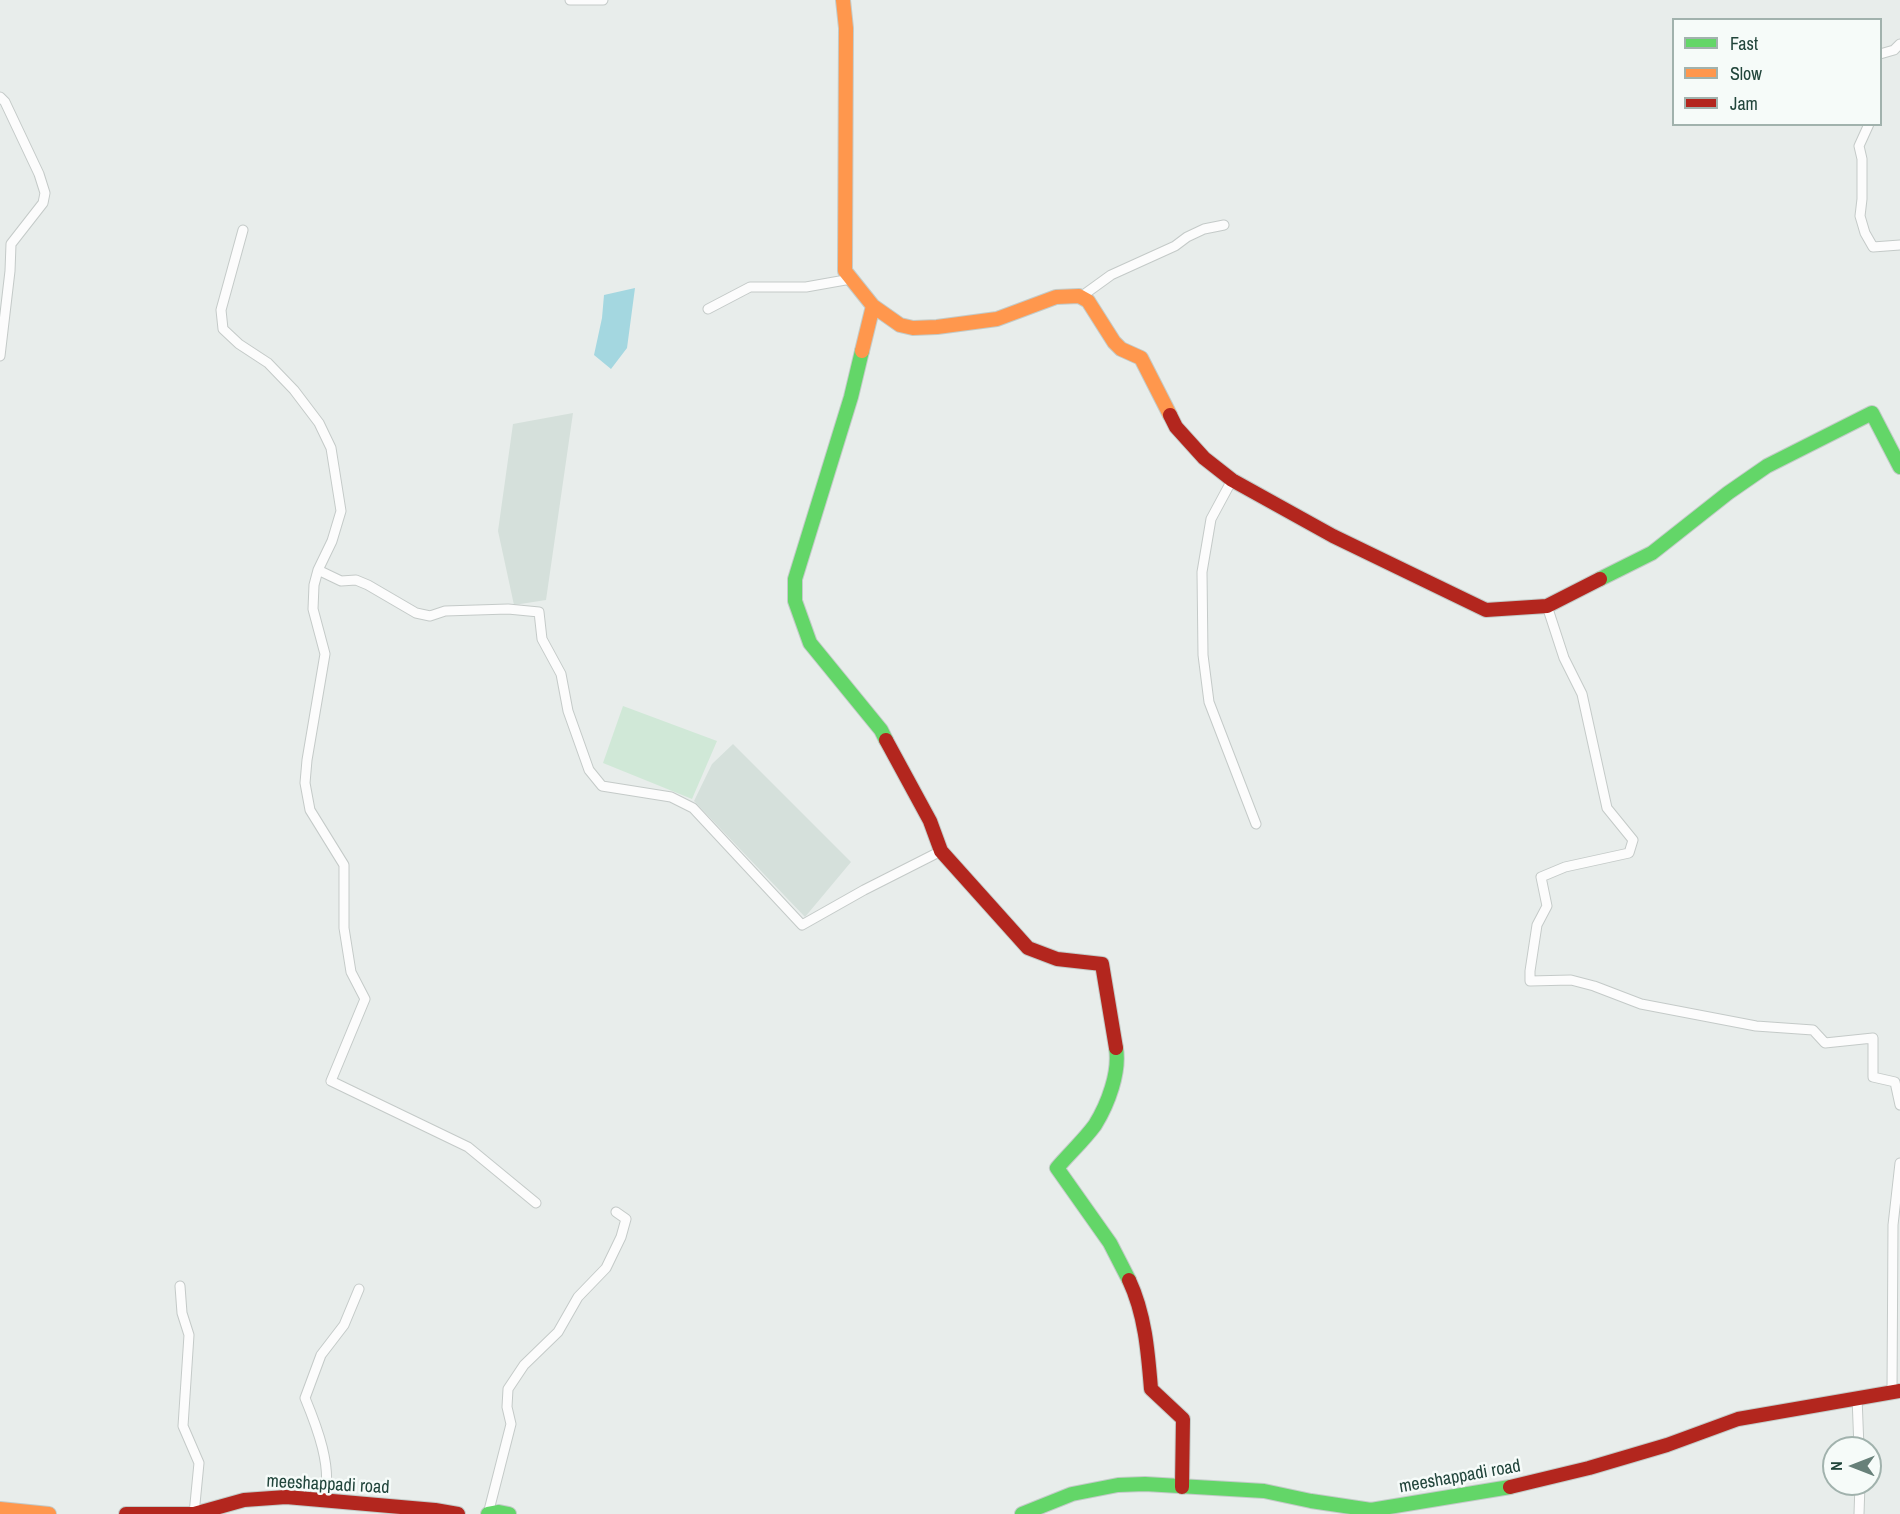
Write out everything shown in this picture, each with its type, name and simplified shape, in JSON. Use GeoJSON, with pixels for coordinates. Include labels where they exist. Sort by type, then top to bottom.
{"type":"FeatureCollection","features":[{"type":"Feature","properties":{"kind":"street"},"geometry":{"type":"LineString","coordinates":[[570,0],[603,0]]}},
{"type":"Feature","properties":{"kind":"street"},"geometry":{"type":"LineString","coordinates":[[843,0],[846,28],[845,271],[873,306],[903,326],[931,327],[999,319],[1046,300],[1067,295],[1082,296],[1088,301],[1114,342],[1121,349],[1141,358],[1176,427],[1204,458],[1232,480],[1333,536],[1486,610],[1547,606],[1652,553],[1767,466],[1872,413],[1900,467]]}},
{"type":"Feature","properties":{"kind":"street"},"geometry":{"type":"LineString","coordinates":[[1882,54],[1894,50],[1900,44]]}},
{"type":"Feature","properties":{"kind":"street"},"geometry":{"type":"LineString","coordinates":[[0,97],[5,102],[45,193],[43,203],[10,244],[10,271],[0,356]]}},
{"type":"Feature","properties":{"kind":"street"},"geometry":{"type":"LineString","coordinates":[[1868,126],[1859,146],[1862,159],[1860,216],[1865,233],[1873,247],[1900,245]]}},
{"type":"Feature","properties":{"kind":"street"},"geometry":{"type":"LineString","coordinates":[[1082,296],[1111,275],[1174,246],[1204,229],[1224,225]]}},
{"type":"Feature","properties":{"kind":"street"},"geometry":{"type":"LineString","coordinates":[[243,230],[221,310],[223,329],[246,349],[268,363],[294,390],[319,423],[331,448],[341,511],[332,541],[318,570],[314,585],[313,609],[325,654],[305,783],[310,810],[344,866],[344,928],[351,972],[364,999],[331,1082],[468,1147],[536,1203]]}},
{"type":"Feature","properties":{"kind":"street"},"geometry":{"type":"LineString","coordinates":[[708,309],[750,287],[806,287],[850,279]]}},
{"type":"Feature","properties":{"kind":"street"},"geometry":{"type":"LineString","coordinates":[[873,306],[850,397],[795,579],[795,601],[810,643],[881,729],[930,820],[941,851],[1028,948],[1057,959],[1102,964],[1118,1061],[1114,1082],[1095,1124],[1057,1168],[1110,1243],[1137,1297],[1147,1346],[1151,1389],[1183,1419],[1182,1486]]}},
{"type":"Feature","properties":{"kind":"street"},"geometry":{"type":"LineString","coordinates":[[1232,480],[1210,519],[1202,572],[1203,655],[1209,702],[1256,824]]}},
{"type":"Feature","properties":{"kind":"street"},"geometry":{"type":"LineString","coordinates":[[318,570],[341,581],[356,580],[416,613],[430,616],[445,611],[508,609],[538,612],[542,639],[561,674],[568,711],[589,770],[597,782],[603,786],[671,797],[693,808],[802,925],[941,851]]}},
{"type":"Feature","properties":{"kind":"street"},"geometry":{"type":"LineString","coordinates":[[1547,606],[1564,658],[1582,694],[1607,807],[1633,840],[1629,853],[1565,867],[1541,877],[1547,906],[1537,925],[1530,981],[1571,980],[1641,1004],[1756,1026],[1813,1030],[1825,1043],[1874,1038],[1873,1077],[1895,1082],[1900,1105]]}},
{"type":"Feature","properties":{"kind":"street"},"geometry":{"type":"LineString","coordinates":[[1896,1391],[1893,1225],[1900,1163]]}},
{"type":"Feature","properties":{"kind":"street"},"geometry":{"type":"LineString","coordinates":[[509,1514],[499,1512],[488,1514],[511,1424],[507,1407],[508,1389],[524,1365],[558,1332],[578,1297],[606,1268],[621,1237],[626,1219],[616,1212]]}},
{"type":"Feature","properties":{"kind":"street"},"geometry":{"type":"LineString","coordinates":[[180,1286],[182,1313],[189,1335],[183,1426],[199,1463],[194,1514]]}},
{"type":"Feature","properties":{"kind":"street"},"geometry":{"type":"LineString","coordinates":[[324,1499],[328,1475],[314,1420],[305,1398],[321,1356],[344,1325],[359,1289]]}},
{"type":"Feature","properties":{"kind":"street","name":"meeshappadi road"},"geometry":{"type":"LineString","coordinates":[[1022,1514],[1072,1494],[1118,1485],[1145,1484],[1264,1491],[1371,1510],[1520,1485],[1656,1448],[1738,1419],[1896,1391]]}},
{"type":"Feature","properties":{"kind":"street"},"geometry":{"type":"LineString","coordinates":[[1857,1397],[1859,1436]]}},
{"type":"Feature","properties":{"kind":"street"},"geometry":{"type":"LineString","coordinates":[[1859,1514],[1860,1496]]}},
{"type":"Feature","properties":{"kind":"street","name":"meeshappadi road"},"geometry":{"type":"LineString","coordinates":[[126,1514],[194,1514],[244,1500],[286,1497],[458,1514]]}},
{"type":"Feature","properties":{"kind":"street"},"geometry":{"type":"LineString","coordinates":[[0,1509],[49,1514]]}},
{"type":"Feature","properties":{"kind":"shaded area"},"geometry":{"type":"Polygon","coordinates":[[[573,413],[546,600],[514,605],[498,531],[513,424],[573,413]]]}},
{"type":"Feature","properties":{"kind":"shaded area"},"geometry":{"type":"Polygon","coordinates":[[[733,744],[851,862],[805,917],[694,801],[712,764],[733,744]]]}},
{"type":"Feature","properties":{"kind":"green space"},"geometry":{"type":"Polygon","coordinates":[[[623,706],[717,741],[692,799],[603,763],[623,706]]]}},
{"type":"Feature","properties":{"kind":"water"},"geometry":{"type":"Polygon","coordinates":[[[635,288],[627,348],[611,369],[594,355],[602,318],[604,295],[635,288]]]}},
{"type":"Feature","properties":{"kind":"traffic: fast"},"geometry":{"type":"LineString","coordinates":[[862,351],[851,397],[795,579],[795,601],[810,643],[881,730],[886,740]]}},
{"type":"Feature","properties":{"kind":"traffic: fast"},"geometry":{"type":"LineString","coordinates":[[1600,579],[1652,553],[1728,493],[1767,466],[1872,413],[1900,467]]}},
{"type":"Feature","properties":{"kind":"traffic: fast"},"geometry":{"type":"LineString","coordinates":[[1116,1048],[1115,1077],[1104,1107],[1091,1131],[1057,1168],[1110,1243],[1129,1280]]}},
{"type":"Feature","properties":{"kind":"traffic: fast"},"geometry":{"type":"LineString","coordinates":[[1022,1514],[1072,1494],[1118,1485],[1145,1484],[1264,1491],[1371,1510],[1510,1487]]}},
{"type":"Feature","properties":{"kind":"traffic: fast"},"geometry":{"type":"LineString","coordinates":[[488,1514],[499,1512],[509,1514]]}},
{"type":"Feature","properties":{"kind":"traffic: slow"},"geometry":{"type":"LineString","coordinates":[[843,0],[846,28],[845,271],[873,306],[862,351]]}},
{"type":"Feature","properties":{"kind":"traffic: slow"},"geometry":{"type":"LineString","coordinates":[[873,306],[900,325],[913,328],[937,327],[997,319],[1056,297],[1079,296],[1088,301],[1114,342],[1121,349],[1141,358],[1170,415]]}},
{"type":"Feature","properties":{"kind":"traffic: slow"},"geometry":{"type":"LineString","coordinates":[[0,1509],[49,1514]]}},
{"type":"Feature","properties":{"kind":"traffic: jam"},"geometry":{"type":"LineString","coordinates":[[1170,415],[1176,427],[1204,458],[1232,480],[1333,536],[1486,610],[1547,606],[1600,579]]}},
{"type":"Feature","properties":{"kind":"traffic: jam"},"geometry":{"type":"LineString","coordinates":[[886,740],[930,821],[941,851],[1028,948],[1057,959],[1102,964],[1116,1048]]}},
{"type":"Feature","properties":{"kind":"traffic: jam"},"geometry":{"type":"LineString","coordinates":[[1129,1280],[1142,1320],[1151,1389],[1183,1419],[1182,1487]]}},
{"type":"Feature","properties":{"kind":"traffic: jam"},"geometry":{"type":"LineString","coordinates":[[1510,1487],[1589,1468],[1667,1445],[1738,1419],[1900,1391]]}},
{"type":"Feature","properties":{"kind":"traffic: jam"},"geometry":{"type":"LineString","coordinates":[[126,1514],[194,1514],[244,1500],[286,1497],[458,1514]]}}]}
